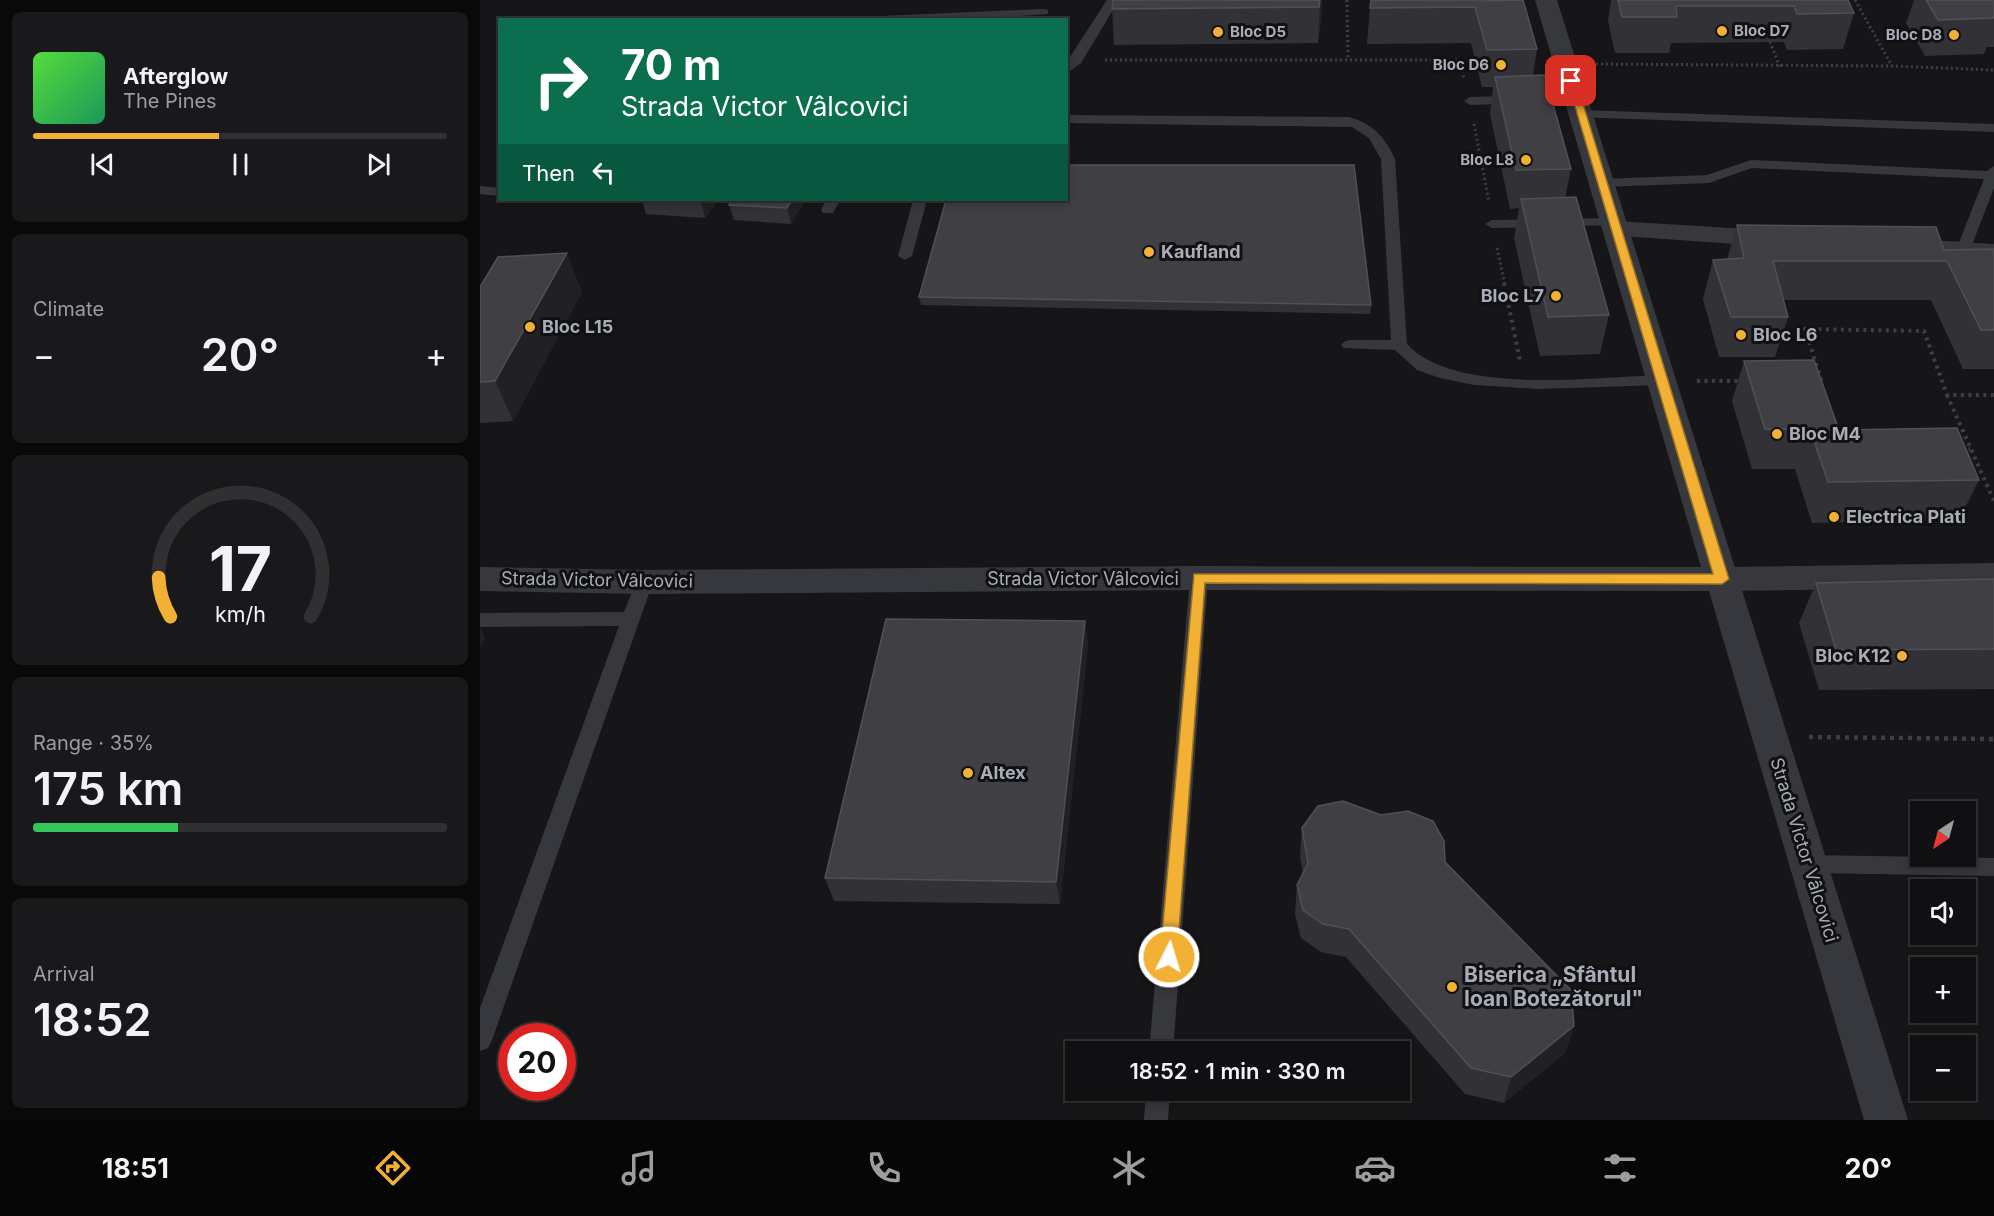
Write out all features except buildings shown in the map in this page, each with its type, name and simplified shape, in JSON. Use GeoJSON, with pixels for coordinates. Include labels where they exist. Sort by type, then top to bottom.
{"type":"FeatureCollection","features":[{"type":"Feature","properties":{"kind":"street","name":"Strada Victor Vâlcovici"},"geometry":{"type":"LineString","coordinates":[[1546,0],[1886,1120]]}},
{"type":"Feature","properties":{"kind":"street"},"geometry":{"type":"LineString","coordinates":[[1615,226],[1801,240]]}},
{"type":"Feature","properties":{"kind":"street"},"geometry":{"type":"LineString","coordinates":[[1871,245],[1994,252]]}},
{"type":"Feature","properties":{"kind":"street","name":"Strada Victor Vâlcovici"},"geometry":{"type":"LineString","coordinates":[[480,579],[644,582],[1199,578],[1722,579],[1994,575]]}},
{"type":"Feature","properties":{"kind":"lane"},"geometry":{"type":"LineString","coordinates":[[1068,68],[1077,60],[1113,0]]}},
{"type":"Feature","properties":{"kind":"lane"},"geometry":{"type":"LineString","coordinates":[[936,18],[1044,12]]}},
{"type":"Feature","properties":{"kind":"lane"},"geometry":{"type":"LineString","coordinates":[[1470,101],[1994,128]]}},
{"type":"Feature","properties":{"kind":"lane"},"geometry":{"type":"LineString","coordinates":[[1068,118],[1349,120],[1368,128],[1381,142],[1388,159],[1399,345]]}},
{"type":"Feature","properties":{"kind":"lane"},"geometry":{"type":"LineString","coordinates":[[1602,183],[1709,179],[1751,164],[1993,172],[1964,250]]}},
{"type":"Feature","properties":{"kind":"lane"},"geometry":{"type":"LineString","coordinates":[[480,190],[498,192]]}},
{"type":"Feature","properties":{"kind":"lane"},"geometry":{"type":"LineString","coordinates":[[905,256],[920,201]]}},
{"type":"Feature","properties":{"kind":"lane"},"geometry":{"type":"LineString","coordinates":[[1492,224],[1615,226]]}},
{"type":"Feature","properties":{"kind":"lane"},"geometry":{"type":"LineString","coordinates":[[1349,345],[1399,345],[1424,367],[1448,375],[1494,382],[1661,380]]}},
{"type":"Feature","properties":{"kind":"lane"},"geometry":{"type":"LineString","coordinates":[[1162,1041],[1199,578]]}},
{"type":"Feature","properties":{"kind":"lane"},"geometry":{"type":"LineString","coordinates":[[480,1040],[644,582]]}},
{"type":"Feature","properties":{"kind":"lane"},"geometry":{"type":"LineString","coordinates":[[480,620],[630,619]]}},
{"type":"Feature","properties":{"kind":"lane"},"geometry":{"type":"LineString","coordinates":[[1808,864],[1994,867]]}},
{"type":"Feature","properties":{"kind":"lane"},"geometry":{"type":"LineString","coordinates":[[1156,1120],[1157,1101]]}},
{"type":"Feature","properties":{"kind":"path"},"geometry":{"type":"LineString","coordinates":[[1347,0],[1348,60]]}},
{"type":"Feature","properties":{"kind":"path"},"geometry":{"type":"LineString","coordinates":[[1855,0],[1892,66]]}},
{"type":"Feature","properties":{"kind":"path"},"geometry":{"type":"LineString","coordinates":[[1764,29],[1780,67]]}},
{"type":"Feature","properties":{"kind":"path"},"geometry":{"type":"LineString","coordinates":[[1566,64],[1892,66],[1994,70]]}},
{"type":"Feature","properties":{"kind":"path"},"geometry":{"type":"LineString","coordinates":[[1826,394],[1805,329],[1924,331],[1947,394],[1994,501]]}},
{"type":"Feature","properties":{"kind":"path"},"geometry":{"type":"LineString","coordinates":[[1661,380],[1742,381]]}},
{"type":"Feature","properties":{"kind":"path"},"geometry":{"type":"LineString","coordinates":[[1811,383],[1822,383]]}},
{"type":"Feature","properties":{"kind":"path"},"geometry":{"type":"LineString","coordinates":[[1947,394],[1994,395]]}},
{"type":"Feature","properties":{"kind":"path"},"geometry":{"type":"LineString","coordinates":[[1959,449],[1970,449]]}},
{"type":"Feature","properties":{"kind":"path"},"geometry":{"type":"LineString","coordinates":[[1769,736],[1994,739]]}},
{"type":"Feature","properties":{"kind":"place","name":"Bloc D7"},"geometry":{"type":"Point","coordinates":[1722,31]}},
{"type":"Feature","properties":{"kind":"place","name":"Bloc D5"},"geometry":{"type":"Point","coordinates":[1218,32]}},
{"type":"Feature","properties":{"kind":"place","name":"Bloc D8"},"geometry":{"type":"Point","coordinates":[1954,35]}},
{"type":"Feature","properties":{"kind":"place","name":"Bloc D6"},"geometry":{"type":"Point","coordinates":[1501,65]}},
{"type":"Feature","properties":{"kind":"place","name":"Bloc L8"},"geometry":{"type":"Point","coordinates":[1526,160]}},
{"type":"Feature","properties":{"kind":"place","name":"Kaufland"},"geometry":{"type":"Point","coordinates":[1149,252]}},
{"type":"Feature","properties":{"kind":"place","name":"Bloc L7"},"geometry":{"type":"Point","coordinates":[1556,296]}},
{"type":"Feature","properties":{"kind":"place","name":"Bloc L15"},"geometry":{"type":"Point","coordinates":[530,327]}},
{"type":"Feature","properties":{"kind":"place","name":"Bloc L6"},"geometry":{"type":"Point","coordinates":[1741,335]}},
{"type":"Feature","properties":{"kind":"place","name":"Bloc M4"},"geometry":{"type":"Point","coordinates":[1777,434]}},
{"type":"Feature","properties":{"kind":"place","name":"Electrica Plati"},"geometry":{"type":"Point","coordinates":[1834,517]}},
{"type":"Feature","properties":{"kind":"place","name":"Bloc K12"},"geometry":{"type":"Point","coordinates":[1902,656]}},
{"type":"Feature","properties":{"kind":"place","name":"Altex"},"geometry":{"type":"Point","coordinates":[968,773]}},
{"type":"Feature","properties":{"kind":"place","name":"Biserica „Sfântul Ioan Botezătorul\""},"geometry":{"type":"Point","coordinates":[1452,987]}},
{"type":"Feature","properties":{"kind":"route"},"geometry":{"type":"LineString","coordinates":[[1169,957],[1199,578],[1722,579],[1571,81]]}}]}
